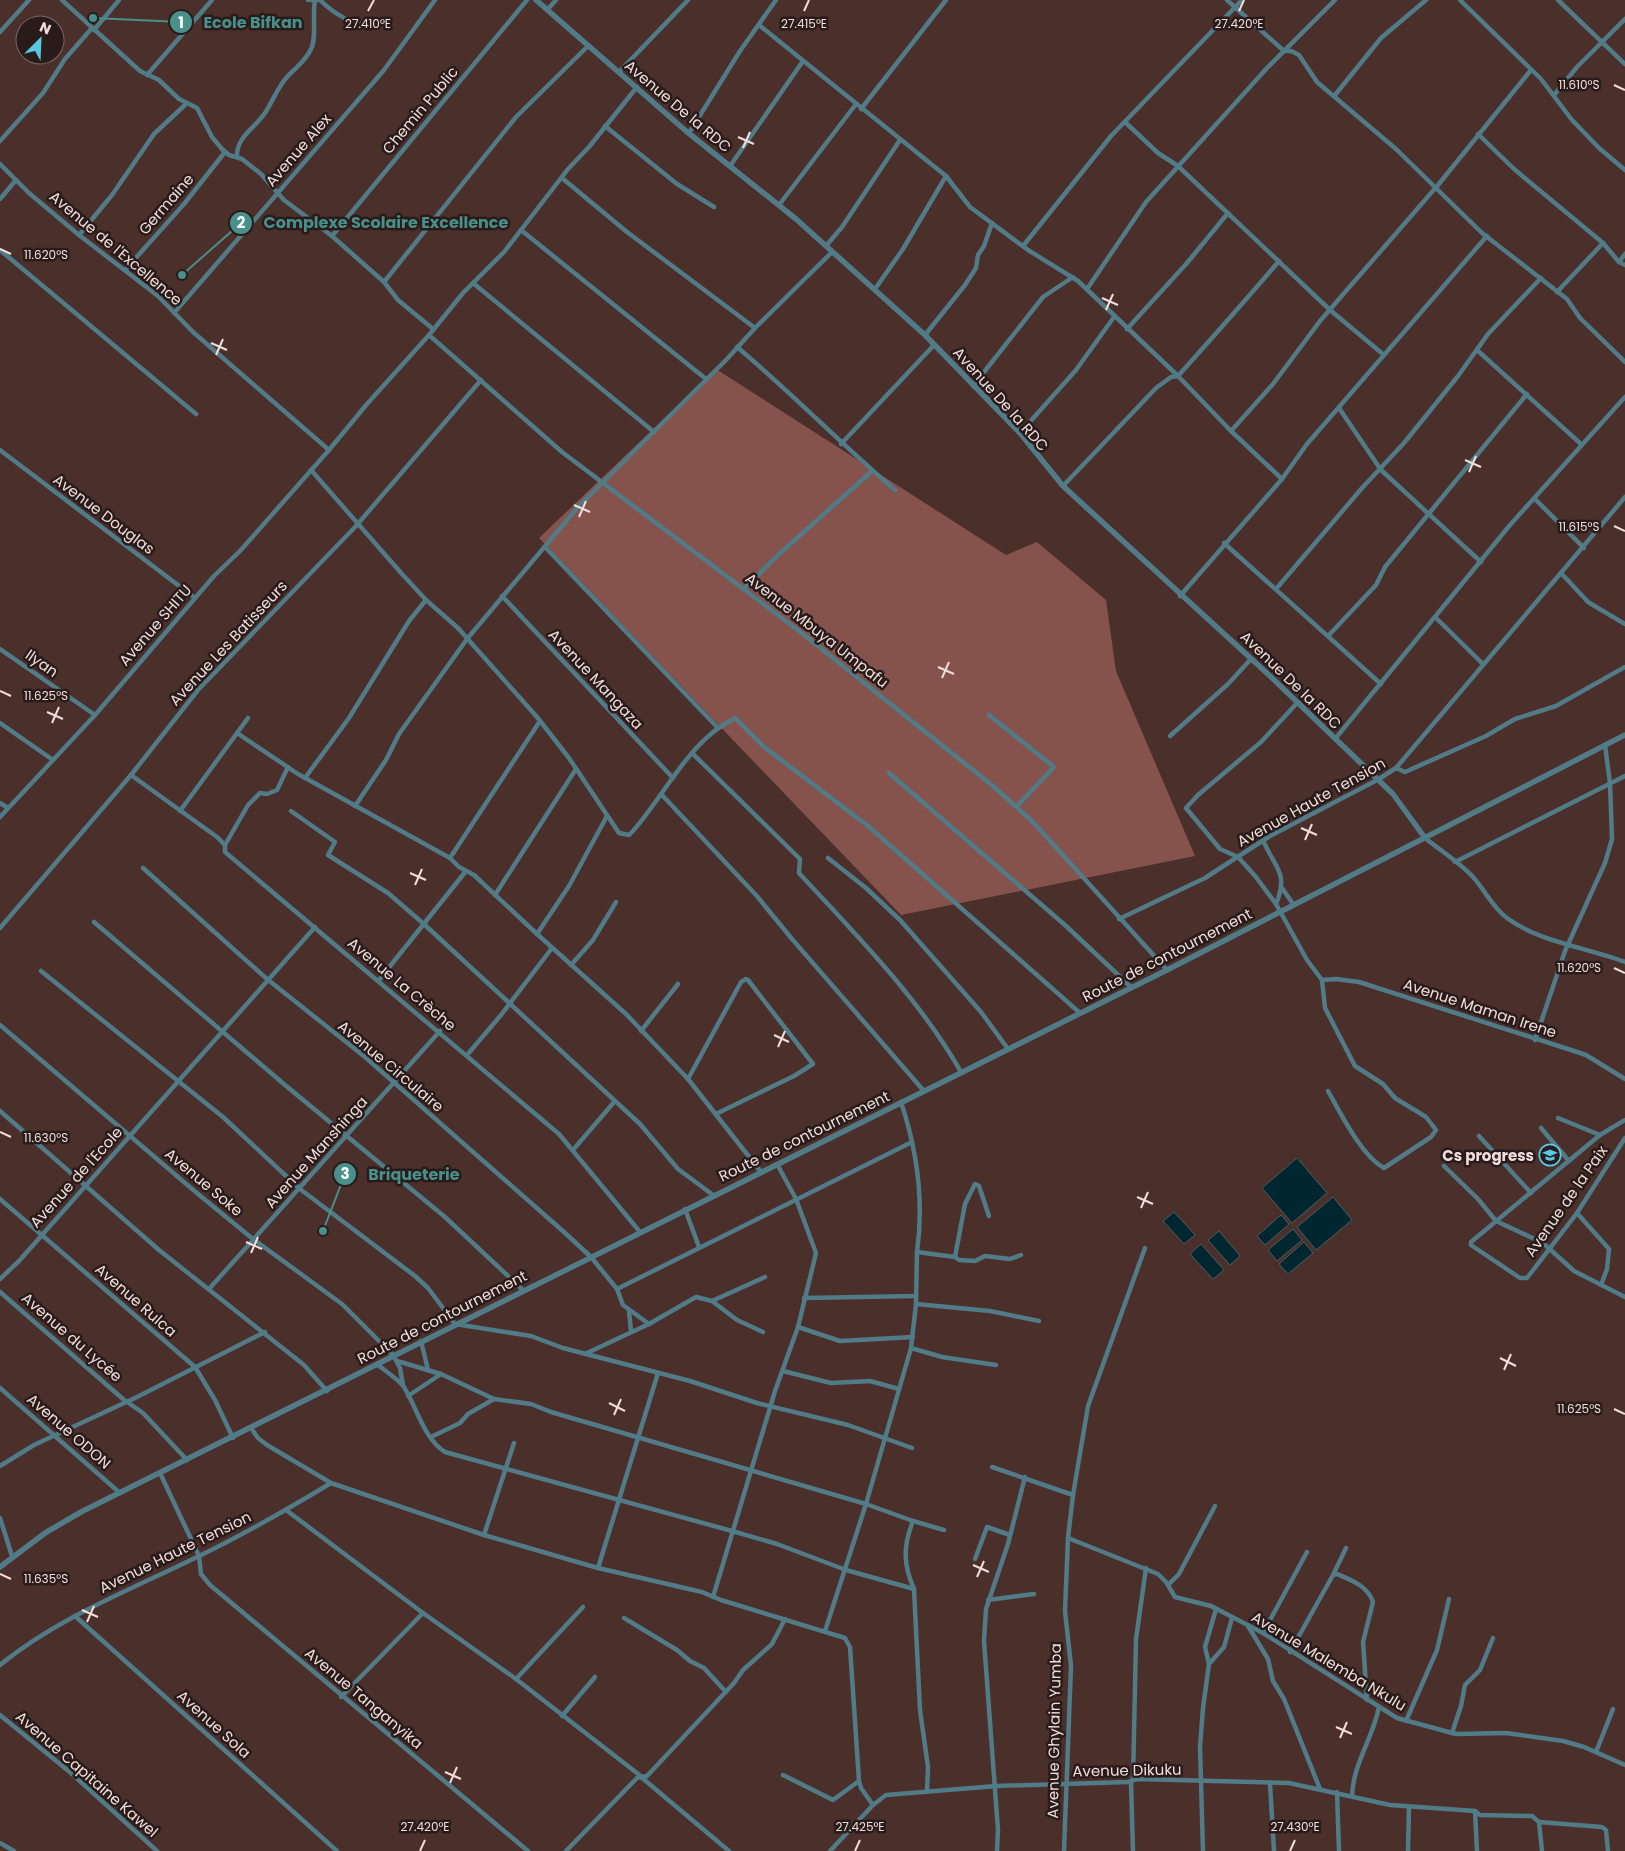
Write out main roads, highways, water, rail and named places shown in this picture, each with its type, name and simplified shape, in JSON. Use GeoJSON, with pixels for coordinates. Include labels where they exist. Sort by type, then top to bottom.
{"type":"FeatureCollection","features":[{"type":"Feature","properties":{"kind":"water"},"geometry":{"type":"Polygon","coordinates":[[[1297,1158],[1327,1193],[1292,1223],[1262,1188],[1297,1158]]]}},
{"type":"Feature","properties":{"kind":"water"},"geometry":{"type":"Polygon","coordinates":[[[1333,1197],[1352,1220],[1316,1250],[1297,1227],[1333,1197]]]}},
{"type":"Feature","properties":{"kind":"water"},"geometry":{"type":"Polygon","coordinates":[[[1174,1212],[1195,1235],[1184,1244],[1163,1221],[1174,1212]]]}},
{"type":"Feature","properties":{"kind":"water"},"geometry":{"type":"Polygon","coordinates":[[[1281,1215],[1289,1224],[1265,1245],[1257,1236],[1281,1215]]]}},
{"type":"Feature","properties":{"kind":"water"},"geometry":{"type":"Polygon","coordinates":[[[1293,1229],[1302,1240],[1277,1261],[1268,1250],[1293,1229]]]}},
{"type":"Feature","properties":{"kind":"water"},"geometry":{"type":"Polygon","coordinates":[[[1219,1231],[1240,1256],[1230,1265],[1208,1240],[1219,1231]]]}},
{"type":"Feature","properties":{"kind":"water"},"geometry":{"type":"Polygon","coordinates":[[[1304,1242],[1313,1253],[1288,1274],[1279,1264],[1304,1242]]]}},
{"type":"Feature","properties":{"kind":"water"},"geometry":{"type":"Polygon","coordinates":[[[1201,1244],[1224,1270],[1213,1279],[1190,1254],[1201,1244]]]}},
{"type":"Feature","properties":{"kind":"place","name":"Ecole Bifkan"},"geometry":{"type":"Point","coordinates":[93,18]}},
{"type":"Feature","properties":{"kind":"place","name":"Complexe Scolaire Excellence"},"geometry":{"type":"Point","coordinates":[182,275]}},
{"type":"Feature","properties":{"kind":"place","name":"Cs progress"},"geometry":{"type":"Point","coordinates":[1550,1155]}},
{"type":"Feature","properties":{"kind":"place","name":"Briqueterie"},"geometry":{"type":"Point","coordinates":[323,1231]}}]}
